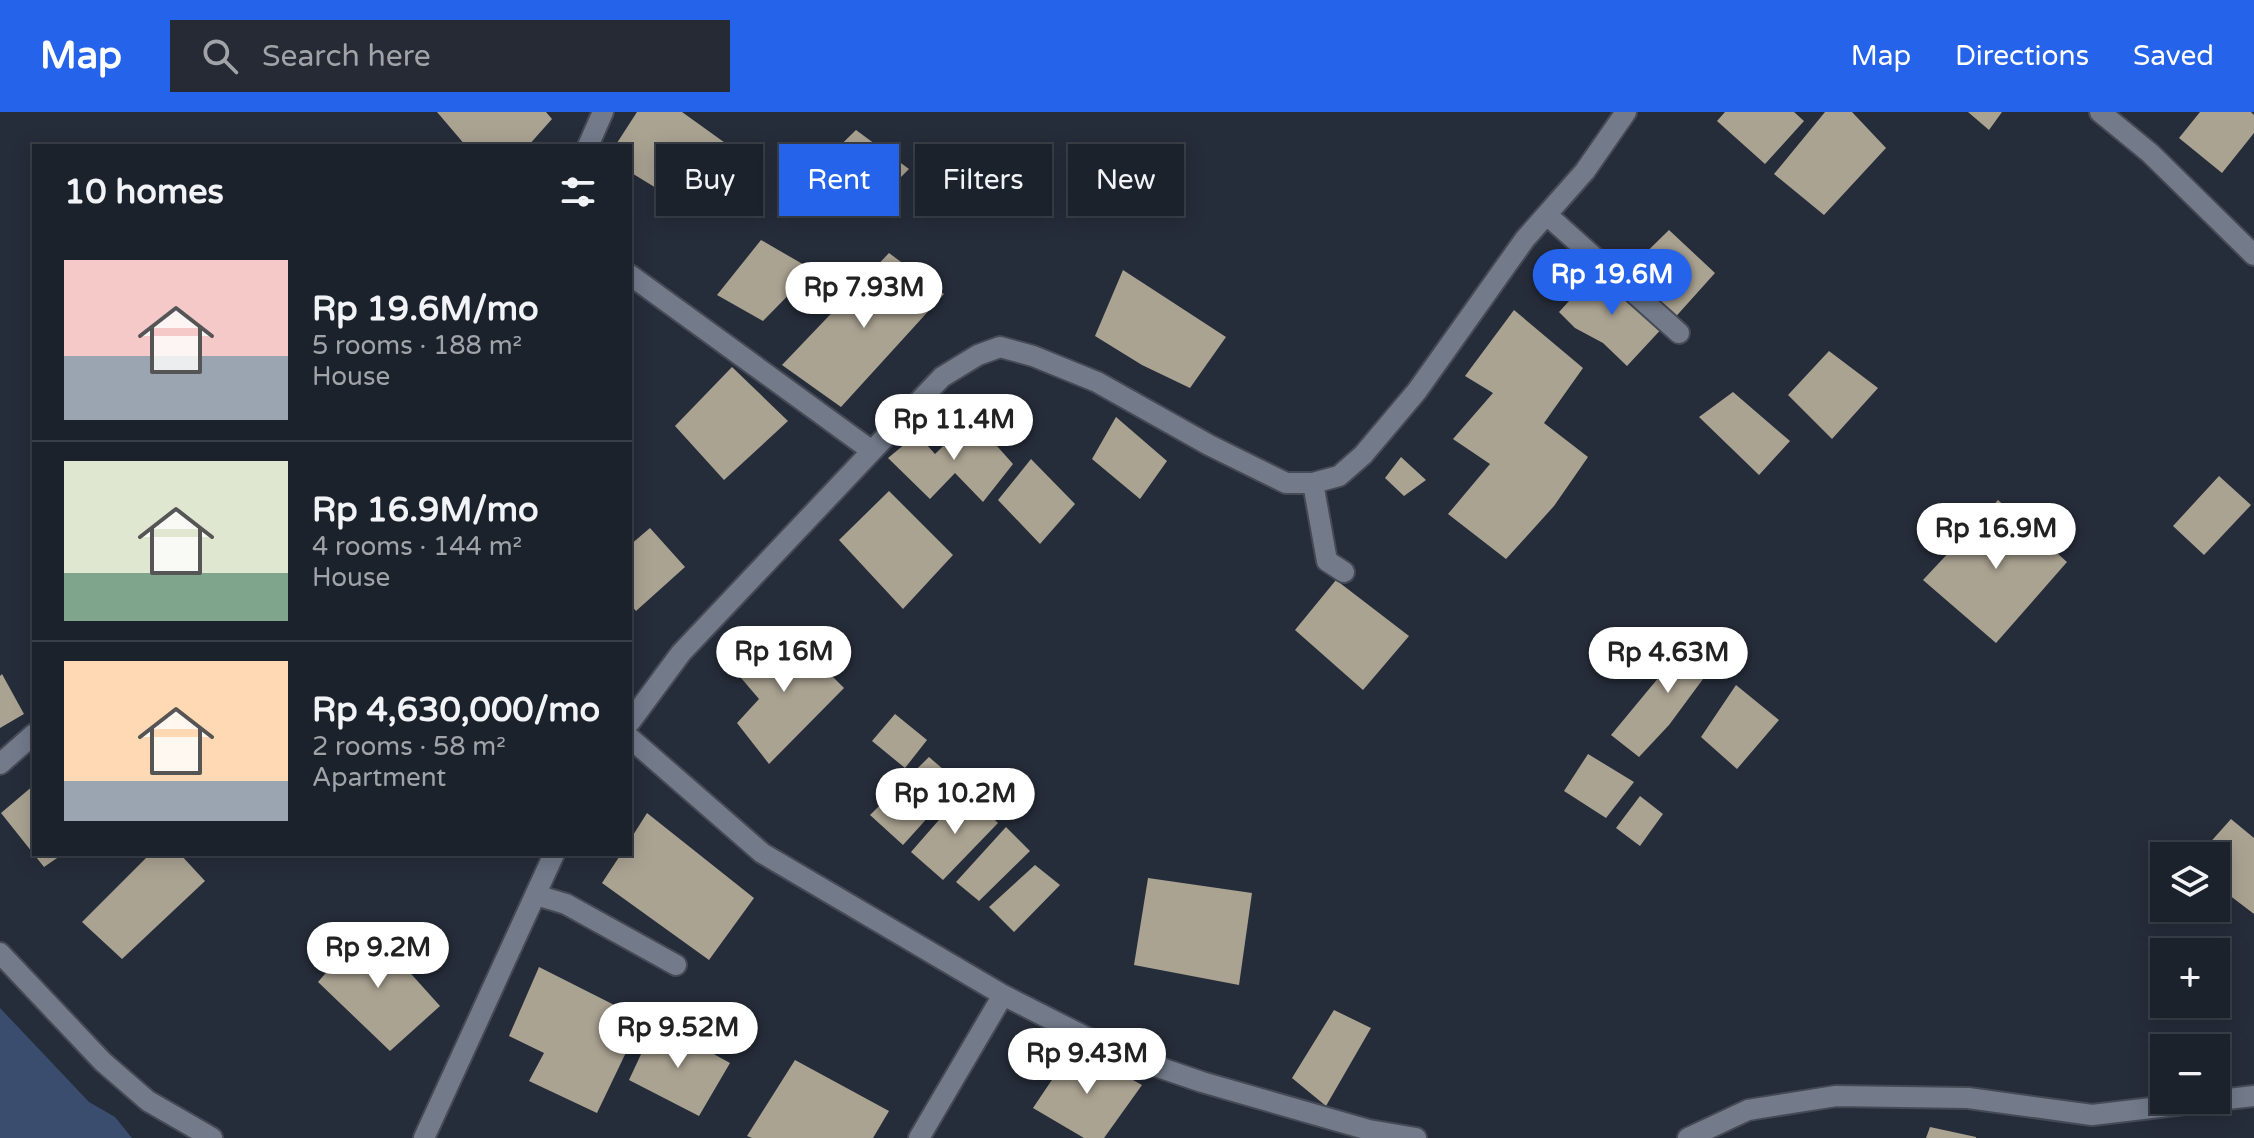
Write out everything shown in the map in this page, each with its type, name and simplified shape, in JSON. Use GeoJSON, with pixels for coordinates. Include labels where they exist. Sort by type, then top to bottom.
{"type":"FeatureCollection","features":[{"type":"Feature","properties":{"kind":"street"},"geometry":{"type":"LineString","coordinates":[[589,144],[603,112]]}},
{"type":"Feature","properties":{"kind":"street"},"geometry":{"type":"LineString","coordinates":[[632,719],[681,653],[942,377],[978,355],[1000,347],[1033,356],[1097,382],[1209,445],[1286,483],[1313,483],[1339,476],[1363,455],[1417,391],[1525,239],[1585,171],[1626,112]]}},
{"type":"Feature","properties":{"kind":"street"},"geometry":{"type":"LineString","coordinates":[[2100,112],[2150,153],[2254,255]]}},
{"type":"Feature","properties":{"kind":"street"},"geometry":{"type":"LineString","coordinates":[[1547,215],[1679,333]]}},
{"type":"Feature","properties":{"kind":"street"},"geometry":{"type":"LineString","coordinates":[[632,276],[872,451]]}},
{"type":"Feature","properties":{"kind":"street"},"geometry":{"type":"LineString","coordinates":[[1313,483],[1327,561],[1344,572]]}},
{"type":"Feature","properties":{"kind":"street"},"geometry":{"type":"LineString","coordinates":[[0,764],[32,736]]}},
{"type":"Feature","properties":{"kind":"street"},"geometry":{"type":"LineString","coordinates":[[632,740],[762,853],[1003,995],[1117,1053],[1202,1082],[1369,1130],[1416,1138]]}},
{"type":"Feature","properties":{"kind":"street"},"geometry":{"type":"LineString","coordinates":[[424,1138],[553,856]]}},
{"type":"Feature","properties":{"kind":"street"},"geometry":{"type":"LineString","coordinates":[[536,895],[566,904],[676,965]]}},
{"type":"Feature","properties":{"kind":"street"},"geometry":{"type":"LineString","coordinates":[[0,953],[103,1062],[148,1101],[212,1138]]}},
{"type":"Feature","properties":{"kind":"street"},"geometry":{"type":"LineString","coordinates":[[919,1138],[1003,995]]}},
{"type":"Feature","properties":{"kind":"street"},"geometry":{"type":"LineString","coordinates":[[1688,1138],[1748,1110],[1836,1096],[1968,1098],[2092,1115],[2254,1096]]}},
{"type":"Feature","properties":{"kind":"shaded area"},"geometry":{"type":"Polygon","coordinates":[[[0,1008],[89,1102],[115,1117],[132,1138],[0,1138],[0,1008]]]}},
{"type":"Feature","properties":{"kind":"building"},"geometry":{"type":"Polygon","coordinates":[[[437,112],[546,112],[552,119],[530,144],[464,144],[437,112]]]}},
{"type":"Feature","properties":{"kind":"building"},"geometry":{"type":"Polygon","coordinates":[[[637,112],[682,112],[727,144],[656,144],[656,188],[632,173],[632,144],[616,144],[637,112]]]}},
{"type":"Feature","properties":{"kind":"building"},"geometry":{"type":"Polygon","coordinates":[[[1725,112],[1794,112],[1804,121],[1765,164],[1717,121],[1725,112]]]}},
{"type":"Feature","properties":{"kind":"building"},"geometry":{"type":"Polygon","coordinates":[[[1825,112],[1852,112],[1886,148],[1824,215],[1774,174],[1825,112]]]}},
{"type":"Feature","properties":{"kind":"building"},"geometry":{"type":"Polygon","coordinates":[[[1968,112],[2002,112],[1989,130],[1968,112]]]}},
{"type":"Feature","properties":{"kind":"building"},"geometry":{"type":"Polygon","coordinates":[[[2200,112],[2251,112],[2254,115],[2254,133],[2222,173],[2179,138],[2200,112]]]}},
{"type":"Feature","properties":{"kind":"building"},"geometry":{"type":"Polygon","coordinates":[[[856,130],[875,144],[842,144],[856,130]]]}},
{"type":"Feature","properties":{"kind":"building"},"geometry":{"type":"Polygon","coordinates":[[[899,162],[909,169],[899,179],[899,162]]]}},
{"type":"Feature","properties":{"kind":"building"},"geometry":{"type":"Polygon","coordinates":[[[1669,230],[1715,273],[1671,322],[1621,277],[1669,230]]]}},
{"type":"Feature","properties":{"kind":"building"},"geometry":{"type":"Polygon","coordinates":[[[761,240],[813,270],[763,321],[717,295],[761,240]]]}},
{"type":"Feature","properties":{"kind":"building"},"geometry":{"type":"Polygon","coordinates":[[[889,253],[944,294],[841,407],[782,365],[889,253]]]}},
{"type":"Feature","properties":{"kind":"building"},"geometry":{"type":"Polygon","coordinates":[[[1600,267],[1666,324],[1627,366],[1603,343],[1575,328],[1559,312],[1600,267]]]}},
{"type":"Feature","properties":{"kind":"building"},"geometry":{"type":"Polygon","coordinates":[[[1123,270],[1226,337],[1190,388],[1142,365],[1095,336],[1123,270]]]}},
{"type":"Feature","properties":{"kind":"building"},"geometry":{"type":"Polygon","coordinates":[[[1514,310],[1583,368],[1544,423],[1588,457],[1554,506],[1506,559],[1448,514],[1490,464],[1453,439],[1493,393],[1465,376],[1514,310]]]}},
{"type":"Feature","properties":{"kind":"building"},"geometry":{"type":"Polygon","coordinates":[[[1829,351],[1878,388],[1832,439],[1788,395],[1829,351]]]}},
{"type":"Feature","properties":{"kind":"building"},"geometry":{"type":"Polygon","coordinates":[[[732,367],[788,421],[724,480],[675,426],[732,367]]]}},
{"type":"Feature","properties":{"kind":"building"},"geometry":{"type":"Polygon","coordinates":[[[1733,392],[1790,441],[1759,475],[1699,417],[1733,392]]]}},
{"type":"Feature","properties":{"kind":"building"},"geometry":{"type":"Polygon","coordinates":[[[1116,417],[1167,461],[1140,499],[1092,459],[1116,417]]]}},
{"type":"Feature","properties":{"kind":"building"},"geometry":{"type":"Polygon","coordinates":[[[972,418],[1013,464],[983,502],[955,473],[930,499],[888,458],[917,434],[935,454],[972,418]]]}},
{"type":"Feature","properties":{"kind":"building"},"geometry":{"type":"Polygon","coordinates":[[[1401,457],[1426,480],[1404,496],[1385,478],[1401,457]]]}},
{"type":"Feature","properties":{"kind":"building"},"geometry":{"type":"Polygon","coordinates":[[[1031,459],[1075,504],[1040,544],[998,500],[1031,459]]]}},
{"type":"Feature","properties":{"kind":"building"},"geometry":{"type":"Polygon","coordinates":[[[2219,476],[2251,505],[2204,555],[2173,526],[2219,476]]]}},
{"type":"Feature","properties":{"kind":"building"},"geometry":{"type":"Polygon","coordinates":[[[889,491],[953,555],[903,609],[839,540],[889,491]]]}},
{"type":"Feature","properties":{"kind":"building"},"geometry":{"type":"Polygon","coordinates":[[[1998,500],[2067,562],[1996,643],[1923,580],[1998,500]]]}},
{"type":"Feature","properties":{"kind":"building"},"geometry":{"type":"Polygon","coordinates":[[[650,528],[685,567],[636,611],[632,606],[632,543],[650,528]]]}},
{"type":"Feature","properties":{"kind":"building"},"geometry":{"type":"Polygon","coordinates":[[[1336,580],[1409,636],[1363,690],[1295,630],[1336,580]]]}},
{"type":"Feature","properties":{"kind":"building"},"geometry":{"type":"Polygon","coordinates":[[[785,629],[844,688],[769,764],[737,723],[759,699],[736,672],[785,629]]]}},
{"type":"Feature","properties":{"kind":"building"},"geometry":{"type":"Polygon","coordinates":[[[1698,630],[1723,652],[1669,725],[1639,757],[1611,735],[1698,630]]]}},
{"type":"Feature","properties":{"kind":"building"},"geometry":{"type":"Polygon","coordinates":[[[2,674],[24,714],[0,728],[0,676],[2,674]]]}},
{"type":"Feature","properties":{"kind":"building"},"geometry":{"type":"Polygon","coordinates":[[[1736,685],[1779,720],[1737,769],[1701,737],[1736,685]]]}},
{"type":"Feature","properties":{"kind":"building"},"geometry":{"type":"Polygon","coordinates":[[[895,714],[927,740],[905,768],[872,741],[895,714]]]}},
{"type":"Feature","properties":{"kind":"building"},"geometry":{"type":"Polygon","coordinates":[[[1588,754],[1634,782],[1606,818],[1564,791],[1588,754]]]}},
{"type":"Feature","properties":{"kind":"building"},"geometry":{"type":"Polygon","coordinates":[[[929,757],[959,783],[903,845],[870,815],[929,757]]]}},
{"type":"Feature","properties":{"kind":"building"},"geometry":{"type":"Polygon","coordinates":[[[32,787],[32,852],[1,813],[32,787]]]}},
{"type":"Feature","properties":{"kind":"building"},"geometry":{"type":"Polygon","coordinates":[[[965,790],[998,823],[943,880],[911,852],[965,790]]]}},
{"type":"Feature","properties":{"kind":"building"},"geometry":{"type":"Polygon","coordinates":[[[1640,796],[1663,814],[1640,846],[1616,828],[1640,796]]]}},
{"type":"Feature","properties":{"kind":"building"},"geometry":{"type":"Polygon","coordinates":[[[647,813],[754,898],[709,960],[602,883],[620,856],[632,856],[632,837],[647,813]]]}},
{"type":"Feature","properties":{"kind":"building"},"geometry":{"type":"Polygon","coordinates":[[[2231,819],[2254,838],[2254,914],[2230,896],[2230,842],[2210,842],[2231,819]]]}},
{"type":"Feature","properties":{"kind":"building"},"geometry":{"type":"Polygon","coordinates":[[[1006,827],[1030,851],[979,901],[956,882],[1006,827]]]}},
{"type":"Feature","properties":{"kind":"building"},"geometry":{"type":"Polygon","coordinates":[[[35,856],[60,856],[44,867],[35,856]]]}},
{"type":"Feature","properties":{"kind":"building"},"geometry":{"type":"Polygon","coordinates":[[[148,856],[182,856],[205,881],[122,959],[82,922],[148,856]]]}},
{"type":"Feature","properties":{"kind":"building"},"geometry":{"type":"Polygon","coordinates":[[[1035,865],[1060,885],[1014,932],[989,907],[1035,865]]]}},
{"type":"Feature","properties":{"kind":"building"},"geometry":{"type":"Polygon","coordinates":[[[1148,878],[1252,893],[1239,985],[1134,965],[1148,878]]]}},
{"type":"Feature","properties":{"kind":"building"},"geometry":{"type":"Polygon","coordinates":[[[367,925],[440,1006],[390,1051],[318,982],[367,925]]]}},
{"type":"Feature","properties":{"kind":"building"},"geometry":{"type":"Polygon","coordinates":[[[539,967],[642,1019],[597,1113],[529,1081],[544,1053],[509,1036],[539,967]]]}},
{"type":"Feature","properties":{"kind":"building"},"geometry":{"type":"Polygon","coordinates":[[[1334,1010],[1371,1028],[1326,1106],[1292,1078],[1334,1010]]]}},
{"type":"Feature","properties":{"kind":"building"},"geometry":{"type":"Polygon","coordinates":[[[656,1022],[730,1063],[699,1116],[629,1080],[656,1022]]]}},
{"type":"Feature","properties":{"kind":"building"},"geometry":{"type":"Polygon","coordinates":[[[1074,1047],[1142,1085],[1104,1138],[1084,1138],[1033,1108],[1074,1047]]]}},
{"type":"Feature","properties":{"kind":"building"},"geometry":{"type":"Polygon","coordinates":[[[795,1060],[889,1111],[873,1138],[747,1136],[795,1060]]]}},
{"type":"Feature","properties":{"kind":"building"},"geometry":{"type":"Polygon","coordinates":[[[1930,1127],[1976,1137],[1976,1138],[1926,1138],[1930,1127]]]}}]}
